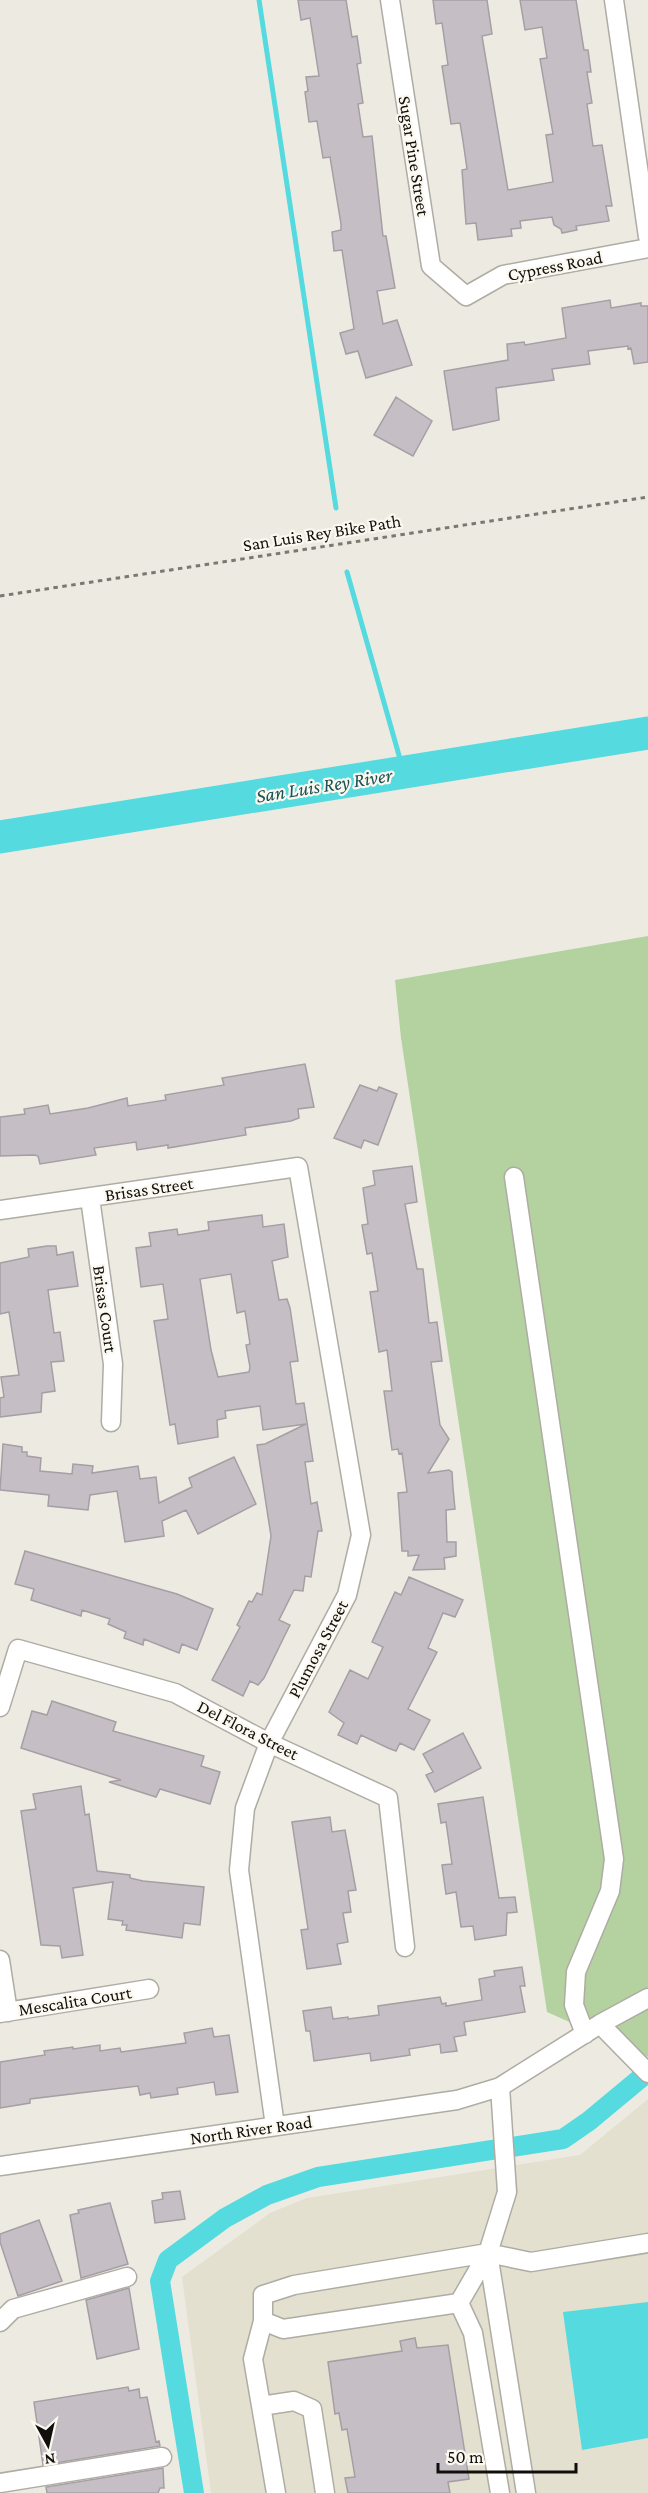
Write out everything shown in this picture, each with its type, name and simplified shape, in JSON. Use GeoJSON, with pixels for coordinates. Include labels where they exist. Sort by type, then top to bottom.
{"type":"FeatureCollection","features":[{"type":"Feature","properties":{"kind":"street","name":"Sugar Pine Street"},"geometry":{"type":"LineString","coordinates":[[390,0],[431,266],[466,296]]}},
{"type":"Feature","properties":{"kind":"street"},"geometry":{"type":"LineString","coordinates":[[614,0],[648,237]]}},
{"type":"Feature","properties":{"kind":"street","name":"Cypress Road"},"geometry":{"type":"LineString","coordinates":[[466,296],[503,275],[648,248]]}},
{"type":"Feature","properties":{"kind":"street","name":"Brisas Street"},"geometry":{"type":"LineString","coordinates":[[0,1210],[298,1167]]}},
{"type":"Feature","properties":{"kind":"street","name":"Plumosa Street"},"geometry":{"type":"LineString","coordinates":[[276,2126],[239,1870],[245,1808],[269,1743],[347,1594],[361,1535],[298,1167]]}},
{"type":"Feature","properties":{"kind":"street"},"geometry":{"type":"LineString","coordinates":[[514,1177],[614,1859],[610,1891],[576,1972],[574,2005],[592,2029],[625,2050],[648,2073]]}},
{"type":"Feature","properties":{"kind":"street","name":"Brisas Court"},"geometry":{"type":"LineString","coordinates":[[90,1198],[113,1364],[111,1422]]}},
{"type":"Feature","properties":{"kind":"street","name":"Del Flora Street"},"geometry":{"type":"LineString","coordinates":[[0,1707],[18,1649],[175,1692],[269,1743],[388,1798],[405,1947]]}},
{"type":"Feature","properties":{"kind":"street"},"geometry":{"type":"LineString","coordinates":[[0,1960],[4,2013]]}},
{"type":"Feature","properties":{"kind":"street","name":"Mescalita Court"},"geometry":{"type":"LineString","coordinates":[[4,2013],[149,1989]]}},
{"type":"Feature","properties":{"kind":"street","name":"North River Road"},"geometry":{"type":"LineString","coordinates":[[0,2166],[456,2100],[500,2087],[592,2029],[648,1998]]}},
{"type":"Feature","properties":{"kind":"street"},"geometry":{"type":"LineString","coordinates":[[459,2303],[488,2253],[507,2192],[500,2087]]}},
{"type":"Feature","properties":{"kind":"street"},"geometry":{"type":"LineString","coordinates":[[276,2493],[253,2359],[263,2321],[263,2295],[294,2285],[488,2253],[531,2262],[648,2243]]}},
{"type":"Feature","properties":{"kind":"street"},"geometry":{"type":"LineString","coordinates":[[488,2253],[526,2493]]}},
{"type":"Feature","properties":{"kind":"street"},"geometry":{"type":"LineString","coordinates":[[0,2322],[13,2309],[127,2277]]}},
{"type":"Feature","properties":{"kind":"street"},"geometry":{"type":"LineString","coordinates":[[263,2321],[283,2328],[459,2303]]}},
{"type":"Feature","properties":{"kind":"street"},"geometry":{"type":"LineString","coordinates":[[459,2303],[473,2333],[500,2493]]}},
{"type":"Feature","properties":{"kind":"street"},"geometry":{"type":"LineString","coordinates":[[261,2406],[294,2401],[312,2409],[326,2493]]}},
{"type":"Feature","properties":{"kind":"street"},"geometry":{"type":"LineString","coordinates":[[0,2484],[162,2457]]}},
{"type":"Feature","properties":{"kind":"path","name":"San Luis Rey Bike Path"},"geometry":{"type":"LineString","coordinates":[[0,596],[648,497]]}},
{"type":"Feature","properties":{"kind":"shaded area"},"geometry":{"type":"Polygon","coordinates":[[[648,2099],[648,2493],[211,2493],[182,2277],[270,2213],[307,2198],[580,2155],[648,2099]]]}},
{"type":"Feature","properties":{"kind":"green space"},"geometry":{"type":"Polygon","coordinates":[[[648,936],[648,2057],[547,2012],[401,1038],[395,980],[648,936]]]}},
{"type":"Feature","properties":{"kind":"water"},"geometry":{"type":"Polygon","coordinates":[[[648,2302],[648,2438],[582,2450],[563,2312],[648,2302]]]}},
{"type":"Feature","properties":{"kind":"building"},"geometry":{"type":"Polygon","coordinates":[[[298,0],[346,0],[352,37],[357,36],[361,63],[357,64],[363,103],[358,104],[363,137],[372,136],[383,236],[386,236],[395,288],[377,291],[383,324],[397,320],[412,365],[366,378],[358,351],[346,354],[340,333],[354,329],[342,250],[334,251],[332,232],[341,230],[341,224],[330,157],[323,158],[317,121],[309,122],[305,92],[308,91],[306,77],[319,76],[310,18],[301,20],[298,0]]]}},
{"type":"Feature","properties":{"kind":"building"},"geometry":{"type":"Polygon","coordinates":[[[433,0],[487,0],[492,34],[482,36],[508,190],[553,182],[546,135],[553,134],[540,59],[547,58],[542,27],[525,30],[520,0],[576,0],[584,50],[588,50],[591,72],[587,72],[592,103],[587,104],[593,146],[602,145],[612,206],[606,206],[609,221],[576,226],[577,230],[562,233],[561,229],[554,225],[552,217],[520,221],[521,228],[511,229],[512,236],[478,240],[476,223],[466,224],[462,170],[467,169],[463,141],[460,123],[451,124],[442,66],[448,65],[442,23],[436,24],[433,0]]]}},
{"type":"Feature","properties":{"kind":"building"},"geometry":{"type":"Polygon","coordinates":[[[610,300],[611,308],[641,303],[641,306],[648,306],[648,362],[634,364],[631,348],[628,349],[628,346],[588,351],[590,364],[552,369],[554,380],[496,388],[499,420],[453,430],[444,371],[508,360],[507,344],[524,342],[525,345],[566,338],[562,308],[610,300]]]}},
{"type":"Feature","properties":{"kind":"building"},"geometry":{"type":"Polygon","coordinates":[[[396,397],[432,421],[413,456],[374,435],[396,397]]]}},
{"type":"Feature","properties":{"kind":"building"},"geometry":{"type":"Polygon","coordinates":[[[305,1064],[314,1107],[298,1109],[299,1118],[291,1121],[245,1128],[246,1135],[168,1148],[168,1145],[137,1150],[136,1142],[94,1148],[96,1155],[40,1164],[38,1156],[34,1155],[0,1156],[0,1117],[25,1114],[24,1109],[48,1105],[50,1114],[88,1108],[127,1098],[128,1106],[166,1100],[165,1095],[224,1085],[222,1078],[305,1064]]]}},
{"type":"Feature","properties":{"kind":"building"},"geometry":{"type":"Polygon","coordinates":[[[360,1085],[377,1091],[379,1087],[397,1094],[378,1145],[364,1140],[361,1148],[334,1138],[360,1085]]]}},
{"type":"Feature","properties":{"kind":"building"},"geometry":{"type":"Polygon","coordinates":[[[412,1166],[417,1202],[405,1204],[417,1269],[423,1269],[429,1323],[437,1322],[442,1361],[431,1362],[440,1425],[449,1439],[428,1473],[449,1470],[452,1472],[455,1509],[446,1510],[447,1542],[456,1542],[456,1556],[444,1558],[445,1569],[413,1570],[419,1555],[408,1556],[408,1551],[402,1551],[398,1493],[407,1492],[402,1453],[399,1454],[398,1449],[392,1450],[384,1391],[392,1391],[387,1350],[379,1352],[370,1292],[378,1291],[372,1253],[367,1254],[362,1225],[368,1224],[363,1188],[375,1185],[373,1171],[412,1166]]]}},
{"type":"Feature","properties":{"kind":"building"},"geometry":{"type":"Polygon","coordinates":[[[262,1215],[263,1227],[284,1224],[288,1257],[272,1261],[279,1300],[287,1299],[290,1308],[298,1361],[290,1362],[296,1404],[304,1403],[313,1461],[305,1462],[311,1504],[317,1502],[322,1531],[318,1531],[311,1577],[305,1576],[303,1591],[294,1590],[279,1620],[290,1625],[264,1678],[258,1685],[250,1681],[243,1696],[212,1680],[240,1627],[237,1625],[249,1601],[252,1602],[257,1593],[262,1595],[271,1536],[257,1445],[265,1444],[306,1424],[263,1430],[260,1406],[225,1411],[226,1418],[217,1420],[218,1437],[178,1444],[175,1424],[170,1425],[154,1321],[168,1319],[163,1284],[141,1287],[136,1248],[151,1246],[149,1233],[177,1229],[178,1235],[209,1230],[208,1222],[262,1215]],[[231,1274],[200,1279],[211,1350],[218,1377],[249,1372],[246,1345],[250,1344],[245,1311],[237,1313],[231,1274]]]}},
{"type":"Feature","properties":{"kind":"building"},"geometry":{"type":"Polygon","coordinates":[[[56,1246],[57,1255],[73,1252],[78,1286],[48,1290],[54,1333],[60,1332],[64,1361],[51,1362],[55,1391],[42,1393],[41,1412],[0,1417],[0,1398],[4,1397],[1,1377],[19,1375],[9,1312],[0,1314],[0,1263],[29,1257],[28,1249],[56,1246]]]}},
{"type":"Feature","properties":{"kind":"building"},"geometry":{"type":"Polygon","coordinates":[[[3,1444],[22,1447],[22,1452],[27,1452],[27,1456],[41,1458],[40,1471],[72,1474],[73,1464],[93,1466],[92,1473],[138,1466],[140,1479],[156,1477],[159,1503],[192,1487],[189,1478],[234,1457],[256,1504],[198,1534],[186,1510],[162,1521],[164,1536],[125,1542],[117,1491],[90,1495],[88,1510],[48,1506],[49,1495],[0,1490],[3,1444]]]}},
{"type":"Feature","properties":{"kind":"building"},"geometry":{"type":"Polygon","coordinates":[[[25,1551],[177,1594],[213,1609],[197,1650],[182,1644],[179,1653],[144,1639],[143,1645],[124,1638],[126,1632],[108,1624],[110,1619],[82,1610],[81,1616],[31,1600],[34,1589],[15,1584],[25,1551]]]}},
{"type":"Feature","properties":{"kind":"building"},"geometry":{"type":"Polygon","coordinates":[[[409,1577],[463,1600],[455,1617],[443,1613],[428,1648],[437,1652],[408,1709],[430,1720],[414,1750],[400,1743],[396,1751],[361,1735],[357,1744],[338,1735],[344,1723],[329,1712],[350,1670],[368,1679],[383,1647],[372,1642],[395,1592],[401,1595],[409,1577]]]}},
{"type":"Feature","properties":{"kind":"building"},"geometry":{"type":"Polygon","coordinates":[[[52,1701],[116,1722],[113,1731],[204,1756],[201,1766],[220,1772],[210,1804],[160,1789],[156,1797],[109,1782],[121,1780],[21,1748],[32,1711],[47,1715],[52,1701]]]}},
{"type":"Feature","properties":{"kind":"building"},"geometry":{"type":"Polygon","coordinates":[[[463,1733],[481,1768],[435,1792],[426,1775],[433,1772],[423,1754],[463,1733]]]}},
{"type":"Feature","properties":{"kind":"building"},"geometry":{"type":"Polygon","coordinates":[[[81,1786],[85,1815],[89,1814],[97,1871],[130,1875],[130,1878],[143,1881],[204,1887],[200,1925],[184,1923],[182,1938],[126,1930],[127,1925],[122,1925],[123,1921],[108,1919],[113,1882],[73,1888],[83,1955],[62,1958],[60,1946],[41,1945],[21,1811],[36,1809],[33,1794],[81,1786]]]}},
{"type":"Feature","properties":{"kind":"building"},"geometry":{"type":"Polygon","coordinates":[[[483,1797],[499,1898],[515,1897],[517,1912],[507,1913],[506,1935],[475,1940],[473,1926],[461,1927],[456,1892],[446,1894],[442,1865],[452,1864],[446,1822],[441,1823],[438,1804],[483,1797]]]}},
{"type":"Feature","properties":{"kind":"building"},"geometry":{"type":"Polygon","coordinates":[[[330,1817],[332,1832],[345,1830],[356,1890],[348,1891],[351,1912],[343,1913],[348,1942],[337,1944],[341,1964],[307,1969],[301,1930],[308,1929],[292,1822],[330,1817]]]}},
{"type":"Feature","properties":{"kind":"building"},"geometry":{"type":"Polygon","coordinates":[[[522,1967],[525,1986],[520,1986],[525,2012],[464,2022],[466,2035],[454,2037],[457,2051],[441,2053],[440,2044],[409,2049],[410,2055],[371,2061],[370,2053],[314,2061],[310,2031],[306,2031],[303,2011],[331,2007],[333,2019],[348,2017],[348,2019],[379,2015],[378,2006],[440,1997],[442,2004],[446,2003],[446,2006],[482,2000],[479,1979],[495,1976],[494,1971],[522,1967]]]}},
{"type":"Feature","properties":{"kind":"building"},"geometry":{"type":"Polygon","coordinates":[[[212,2028],[214,2037],[229,2035],[238,2092],[216,2095],[214,2082],[177,2088],[178,2094],[151,2098],[150,2093],[140,2095],[138,2086],[30,2099],[30,2103],[0,2108],[0,2062],[45,2055],[44,2051],[73,2047],[73,2049],[100,2045],[100,2051],[120,2048],[121,2052],[186,2043],[184,2033],[212,2028]]]}},
{"type":"Feature","properties":{"kind":"building"},"geometry":{"type":"Polygon","coordinates":[[[180,2191],[185,2219],[155,2223],[152,2201],[163,2199],[162,2193],[180,2191]]]}},
{"type":"Feature","properties":{"kind":"building"},"geometry":{"type":"Polygon","coordinates":[[[110,2203],[128,2264],[81,2278],[70,2215],[79,2213],[78,2210],[110,2203]]]}},
{"type":"Feature","properties":{"kind":"building"},"geometry":{"type":"Polygon","coordinates":[[[39,2220],[62,2281],[18,2296],[0,2242],[0,2234],[39,2220]]]}},
{"type":"Feature","properties":{"kind":"building"},"geometry":{"type":"Polygon","coordinates":[[[129,2288],[139,2349],[97,2359],[86,2300],[129,2288]]]}},
{"type":"Feature","properties":{"kind":"building"},"geometry":{"type":"Polygon","coordinates":[[[415,2338],[417,2348],[448,2345],[469,2479],[448,2482],[450,2493],[348,2493],[345,2478],[355,2477],[347,2429],[342,2430],[339,2413],[335,2414],[328,2362],[402,2351],[400,2341],[415,2338]]]}},
{"type":"Feature","properties":{"kind":"building"},"geometry":{"type":"Polygon","coordinates":[[[128,2387],[129,2391],[139,2389],[140,2398],[147,2397],[156,2442],[159,2441],[160,2446],[43,2465],[34,2402],[128,2387]]]}},
{"type":"Feature","properties":{"kind":"building"},"geometry":{"type":"Polygon","coordinates":[[[163,2468],[164,2488],[160,2488],[158,2493],[47,2493],[46,2487],[163,2468]]]}},
{"type":"Feature","properties":{"kind":"waterway"},"geometry":{"type":"LineString","coordinates":[[259,0],[336,508]]}},
{"type":"Feature","properties":{"kind":"waterway"},"geometry":{"type":"LineString","coordinates":[[347,572],[404,773]]}},
{"type":"Feature","properties":{"kind":"waterway","name":"San Luis Rey River"},"geometry":{"type":"LineString","coordinates":[[0,837],[648,733]]}},
{"type":"Feature","properties":{"kind":"waterway"},"geometry":{"type":"LineString","coordinates":[[194,2493],[160,2281],[168,2260],[225,2218],[267,2195],[318,2177],[563,2139],[589,2121],[648,2072]]}}]}
